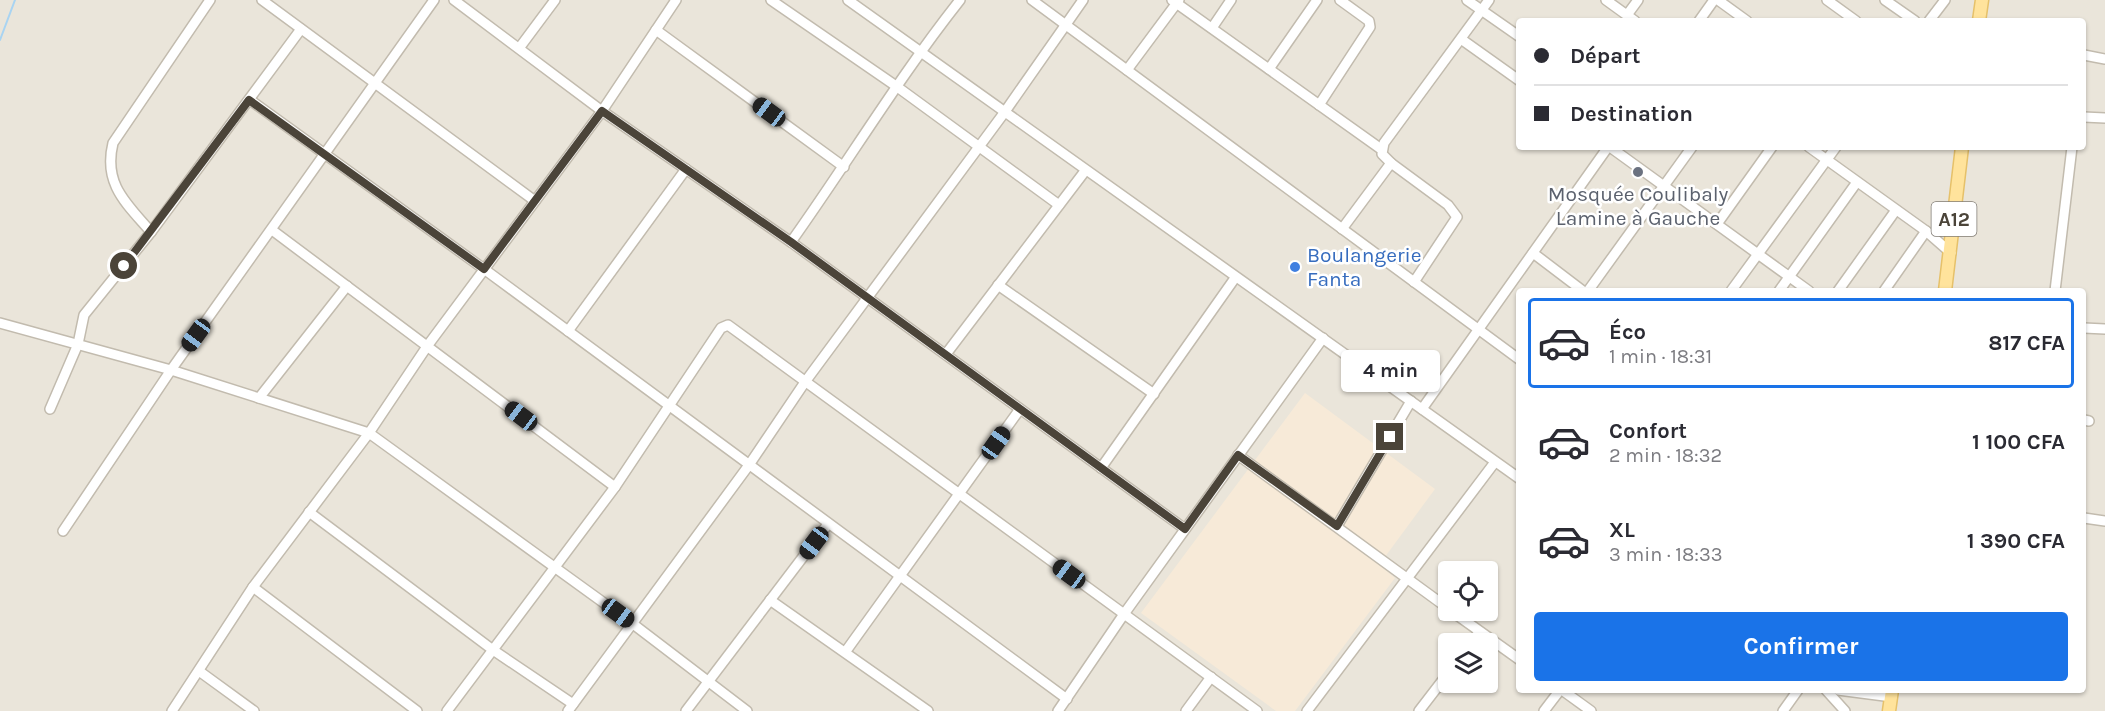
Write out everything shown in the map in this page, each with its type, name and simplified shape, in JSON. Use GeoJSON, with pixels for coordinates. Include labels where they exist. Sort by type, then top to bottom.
{"type":"FeatureCollection","features":[{"type":"Feature","properties":{"kind":"main road"},"geometry":{"type":"LineString","coordinates":[[1979,18],[1982,0]]}},
{"type":"Feature","properties":{"kind":"main road","name":"A12"},"geometry":{"type":"LineString","coordinates":[[1945,288],[1962,150]]}},
{"type":"Feature","properties":{"kind":"main road"},"geometry":{"type":"LineString","coordinates":[[1889,711],[1892,693]]}},
{"type":"Feature","properties":{"kind":"street"},"geometry":{"type":"LineString","coordinates":[[151,232],[128,206],[110,175],[109,159],[112,143],[210,0]]}},
{"type":"Feature","properties":{"kind":"street"},"geometry":{"type":"LineString","coordinates":[[262,0],[535,201]]}},
{"type":"Feature","properties":{"kind":"street"},"geometry":{"type":"LineString","coordinates":[[63,531],[171,370],[434,0]]}},
{"type":"Feature","properties":{"kind":"street"},"geometry":{"type":"LineString","coordinates":[[454,0],[520,47],[602,111],[791,242],[1185,529]]}},
{"type":"Feature","properties":{"kind":"street"},"geometry":{"type":"LineString","coordinates":[[520,47],[555,0]]}},
{"type":"Feature","properties":{"kind":"street"},"geometry":{"type":"LineString","coordinates":[[172,711],[253,588],[369,433],[428,345],[602,111],[676,0]]}},
{"type":"Feature","properties":{"kind":"street"},"geometry":{"type":"LineString","coordinates":[[771,0],[896,86],[1059,205]]}},
{"type":"Feature","properties":{"kind":"street"},"geometry":{"type":"LineString","coordinates":[[848,0],[1084,171],[1516,476]]}},
{"type":"Feature","properties":{"kind":"street"},"geometry":{"type":"LineString","coordinates":[[791,242],[844,167],[920,51],[960,0]]}},
{"type":"Feature","properties":{"kind":"street"},"geometry":{"type":"LineString","coordinates":[[1032,0],[1516,357]]}},
{"type":"Feature","properties":{"kind":"street"},"geometry":{"type":"LineString","coordinates":[[309,512],[571,708],[749,465],[805,382],[1004,113],[1083,0]]}},
{"type":"Feature","properties":{"kind":"street"},"geometry":{"type":"LineString","coordinates":[[1212,28],[1231,0]]}},
{"type":"Feature","properties":{"kind":"street"},"geometry":{"type":"LineString","coordinates":[[1269,69],[1317,0]]}},
{"type":"Feature","properties":{"kind":"street"},"geometry":{"type":"LineString","coordinates":[[1319,105],[1370,27],[1369,21],[1340,0]]}},
{"type":"Feature","properties":{"kind":"street"},"geometry":{"type":"LineString","coordinates":[[1467,0],[1516,34]]}},
{"type":"Feature","properties":{"kind":"street"},"geometry":{"type":"LineString","coordinates":[[1381,149],[1489,0]]}},
{"type":"Feature","properties":{"kind":"street"},"geometry":{"type":"LineString","coordinates":[[1605,0],[1631,18]]}},
{"type":"Feature","properties":{"kind":"street"},"geometry":{"type":"LineString","coordinates":[[1627,15],[1638,0]]}},
{"type":"Feature","properties":{"kind":"street"},"geometry":{"type":"LineString","coordinates":[[1701,18],[1714,0]]}},
{"type":"Feature","properties":{"kind":"street"},"geometry":{"type":"LineString","coordinates":[[1718,0],[1743,18]]}},
{"type":"Feature","properties":{"kind":"street"},"geometry":{"type":"LineString","coordinates":[[1827,0],[1852,18]]}},
{"type":"Feature","properties":{"kind":"street"},"geometry":{"type":"LineString","coordinates":[[1885,0],[1911,18]]}},
{"type":"Feature","properties":{"kind":"street"},"geometry":{"type":"LineString","coordinates":[[1931,18],[1945,0]]}},
{"type":"Feature","properties":{"kind":"street"},"geometry":{"type":"LineString","coordinates":[[1127,70],[1176,1],[1381,149],[1384,158],[1448,205],[1457,217],[1414,282]]}},
{"type":"Feature","properties":{"kind":"street"},"geometry":{"type":"LineString","coordinates":[[50,409],[78,344],[84,315],[151,232],[301,29]]}},
{"type":"Feature","properties":{"kind":"street"},"geometry":{"type":"LineString","coordinates":[[656,30],[844,167]]}},
{"type":"Feature","properties":{"kind":"street"},"geometry":{"type":"LineString","coordinates":[[1461,39],[1516,78]]}},
{"type":"Feature","properties":{"kind":"street"},"geometry":{"type":"LineString","coordinates":[[2086,55],[2105,59]]}},
{"type":"Feature","properties":{"kind":"street"},"geometry":{"type":"LineString","coordinates":[[249,100],[484,269],[1066,699]]}},
{"type":"Feature","properties":{"kind":"street"},"geometry":{"type":"LineString","coordinates":[[2086,117],[2105,118]]}},
{"type":"Feature","properties":{"kind":"street"},"geometry":{"type":"LineString","coordinates":[[1422,409],[1607,150]]}},
{"type":"Feature","properties":{"kind":"street"},"geometry":{"type":"LineString","coordinates":[[1613,150],[1805,288]]}},
{"type":"Feature","properties":{"kind":"street"},"geometry":{"type":"LineString","coordinates":[[1590,288],[1690,150]]}},
{"type":"Feature","properties":{"kind":"street"},"geometry":{"type":"LineString","coordinates":[[1717,224],[1770,150]]}},
{"type":"Feature","properties":{"kind":"street"},"geometry":{"type":"LineString","coordinates":[[1813,150],[1926,231],[1951,253]]}},
{"type":"Feature","properties":{"kind":"street"},"geometry":{"type":"LineString","coordinates":[[1733,288],[1834,150]]}},
{"type":"Feature","properties":{"kind":"street"},"geometry":{"type":"LineString","coordinates":[[2055,288],[2072,150]]}},
{"type":"Feature","properties":{"kind":"street"},"geometry":{"type":"LineString","coordinates":[[1342,229],[1391,163]]}},
{"type":"Feature","properties":{"kind":"street"},"geometry":{"type":"LineString","coordinates":[[568,331],[686,169]]}},
{"type":"Feature","properties":{"kind":"street"},"geometry":{"type":"LineString","coordinates":[[946,354],[1084,171]]}},
{"type":"Feature","properties":{"kind":"street"},"geometry":{"type":"LineString","coordinates":[[1781,288],[1857,182]]}},
{"type":"Feature","properties":{"kind":"street"},"geometry":{"type":"LineString","coordinates":[[1840,288],[1896,210]]}},
{"type":"Feature","properties":{"kind":"street"},"geometry":{"type":"LineString","coordinates":[[272,230],[615,487]]}},
{"type":"Feature","properties":{"kind":"street"},"geometry":{"type":"LineString","coordinates":[[1886,288],[1926,231]]}},
{"type":"Feature","properties":{"kind":"street"},"geometry":{"type":"LineString","coordinates":[[1533,253],[1579,288]]}},
{"type":"Feature","properties":{"kind":"street"},"geometry":{"type":"LineString","coordinates":[[1101,468],[1235,278]]}},
{"type":"Feature","properties":{"kind":"street"},"geometry":{"type":"LineString","coordinates":[[998,285],[1154,394]]}},
{"type":"Feature","properties":{"kind":"street"},"geometry":{"type":"LineString","coordinates":[[259,398],[347,286]]}},
{"type":"Feature","properties":{"kind":"street"},"geometry":{"type":"LineString","coordinates":[[0,323],[171,370],[369,433],[633,624],[747,711]]}},
{"type":"Feature","properties":{"kind":"street"},"geometry":{"type":"LineString","coordinates":[[447,711],[615,487],[721,327],[728,325],[1257,711]]}},
{"type":"Feature","properties":{"kind":"street"},"geometry":{"type":"LineString","coordinates":[[2086,328],[2105,329]]}},
{"type":"Feature","properties":{"kind":"street"},"geometry":{"type":"LineString","coordinates":[[1058,711],[1124,614],[1323,338]]}},
{"type":"Feature","properties":{"kind":"street"},"geometry":{"type":"LineString","coordinates":[[1337,526],[1412,401]]}},
{"type":"Feature","properties":{"kind":"street"},"geometry":{"type":"LineString","coordinates":[[846,651],[1020,409]]}},
{"type":"Feature","properties":{"kind":"street"},"geometry":{"type":"LineString","coordinates":[[1238,455],[1438,601]]}},
{"type":"Feature","properties":{"kind":"street"},"geometry":{"type":"LineString","coordinates":[[1307,711],[1495,462]]}},
{"type":"Feature","properties":{"kind":"street"},"geometry":{"type":"LineString","coordinates":[[2086,518],[2105,521]]}},
{"type":"Feature","properties":{"kind":"street"},"geometry":{"type":"LineString","coordinates":[[686,711],[828,524]]}},
{"type":"Feature","properties":{"kind":"street"},"geometry":{"type":"LineString","coordinates":[[253,588],[417,711]]}},
{"type":"Feature","properties":{"kind":"street"},"geometry":{"type":"LineString","coordinates":[[771,600],[928,711]]}},
{"type":"Feature","properties":{"kind":"street"},"geometry":{"type":"LineString","coordinates":[[1464,621],[1516,657]]}},
{"type":"Feature","properties":{"kind":"street"},"geometry":{"type":"LineString","coordinates":[[199,671],[254,711]]}},
{"type":"Feature","properties":{"kind":"street"},"geometry":{"type":"LineString","coordinates":[[1186,711],[1211,677]]}},
{"type":"Feature","properties":{"kind":"street"},"geometry":{"type":"LineString","coordinates":[[1419,711],[1438,686]]}},
{"type":"Feature","properties":{"kind":"street"},"geometry":{"type":"LineString","coordinates":[[1544,711],[1559,693]]}},
{"type":"Feature","properties":{"kind":"street"},"geometry":{"type":"LineString","coordinates":[[1565,693],[1591,711]]}},
{"type":"Feature","properties":{"kind":"street"},"geometry":{"type":"LineString","coordinates":[[1783,711],[1796,693]]}},
{"type":"Feature","properties":{"kind":"street"},"geometry":{"type":"LineString","coordinates":[[1829,693],[1845,711]]}},
{"type":"Feature","properties":{"kind":"shaded area"},"geometry":{"type":"Polygon","coordinates":[[[0,0],[2105,0],[2105,711],[0,711],[0,0]]]}},
{"type":"Feature","properties":{"kind":"shaded area"},"geometry":{"type":"Polygon","coordinates":[[[1305,393],[1435,489],[1379,565],[1395,578],[1295,711],[1276,711],[1141,613],[1305,393]]]}},
{"type":"Feature","properties":{"kind":"waterway"},"geometry":{"type":"LineString","coordinates":[[0,40],[15,0]]}},
{"type":"Feature","properties":{"kind":"place","name":"Mosquée Coulibaly Lamine à Gauche"},"geometry":{"type":"Point","coordinates":[1638,172]}},
{"type":"Feature","properties":{"kind":"place","name":"Boulangerie Fanta"},"geometry":{"type":"Point","coordinates":[1295,267]}},
{"type":"Feature","properties":{"kind":"route"},"geometry":{"type":"LineString","coordinates":[[124,266],[249,100],[484,269],[602,111],[791,242],[1185,529],[1238,455],[1337,526],[1390,437]]}}]}
